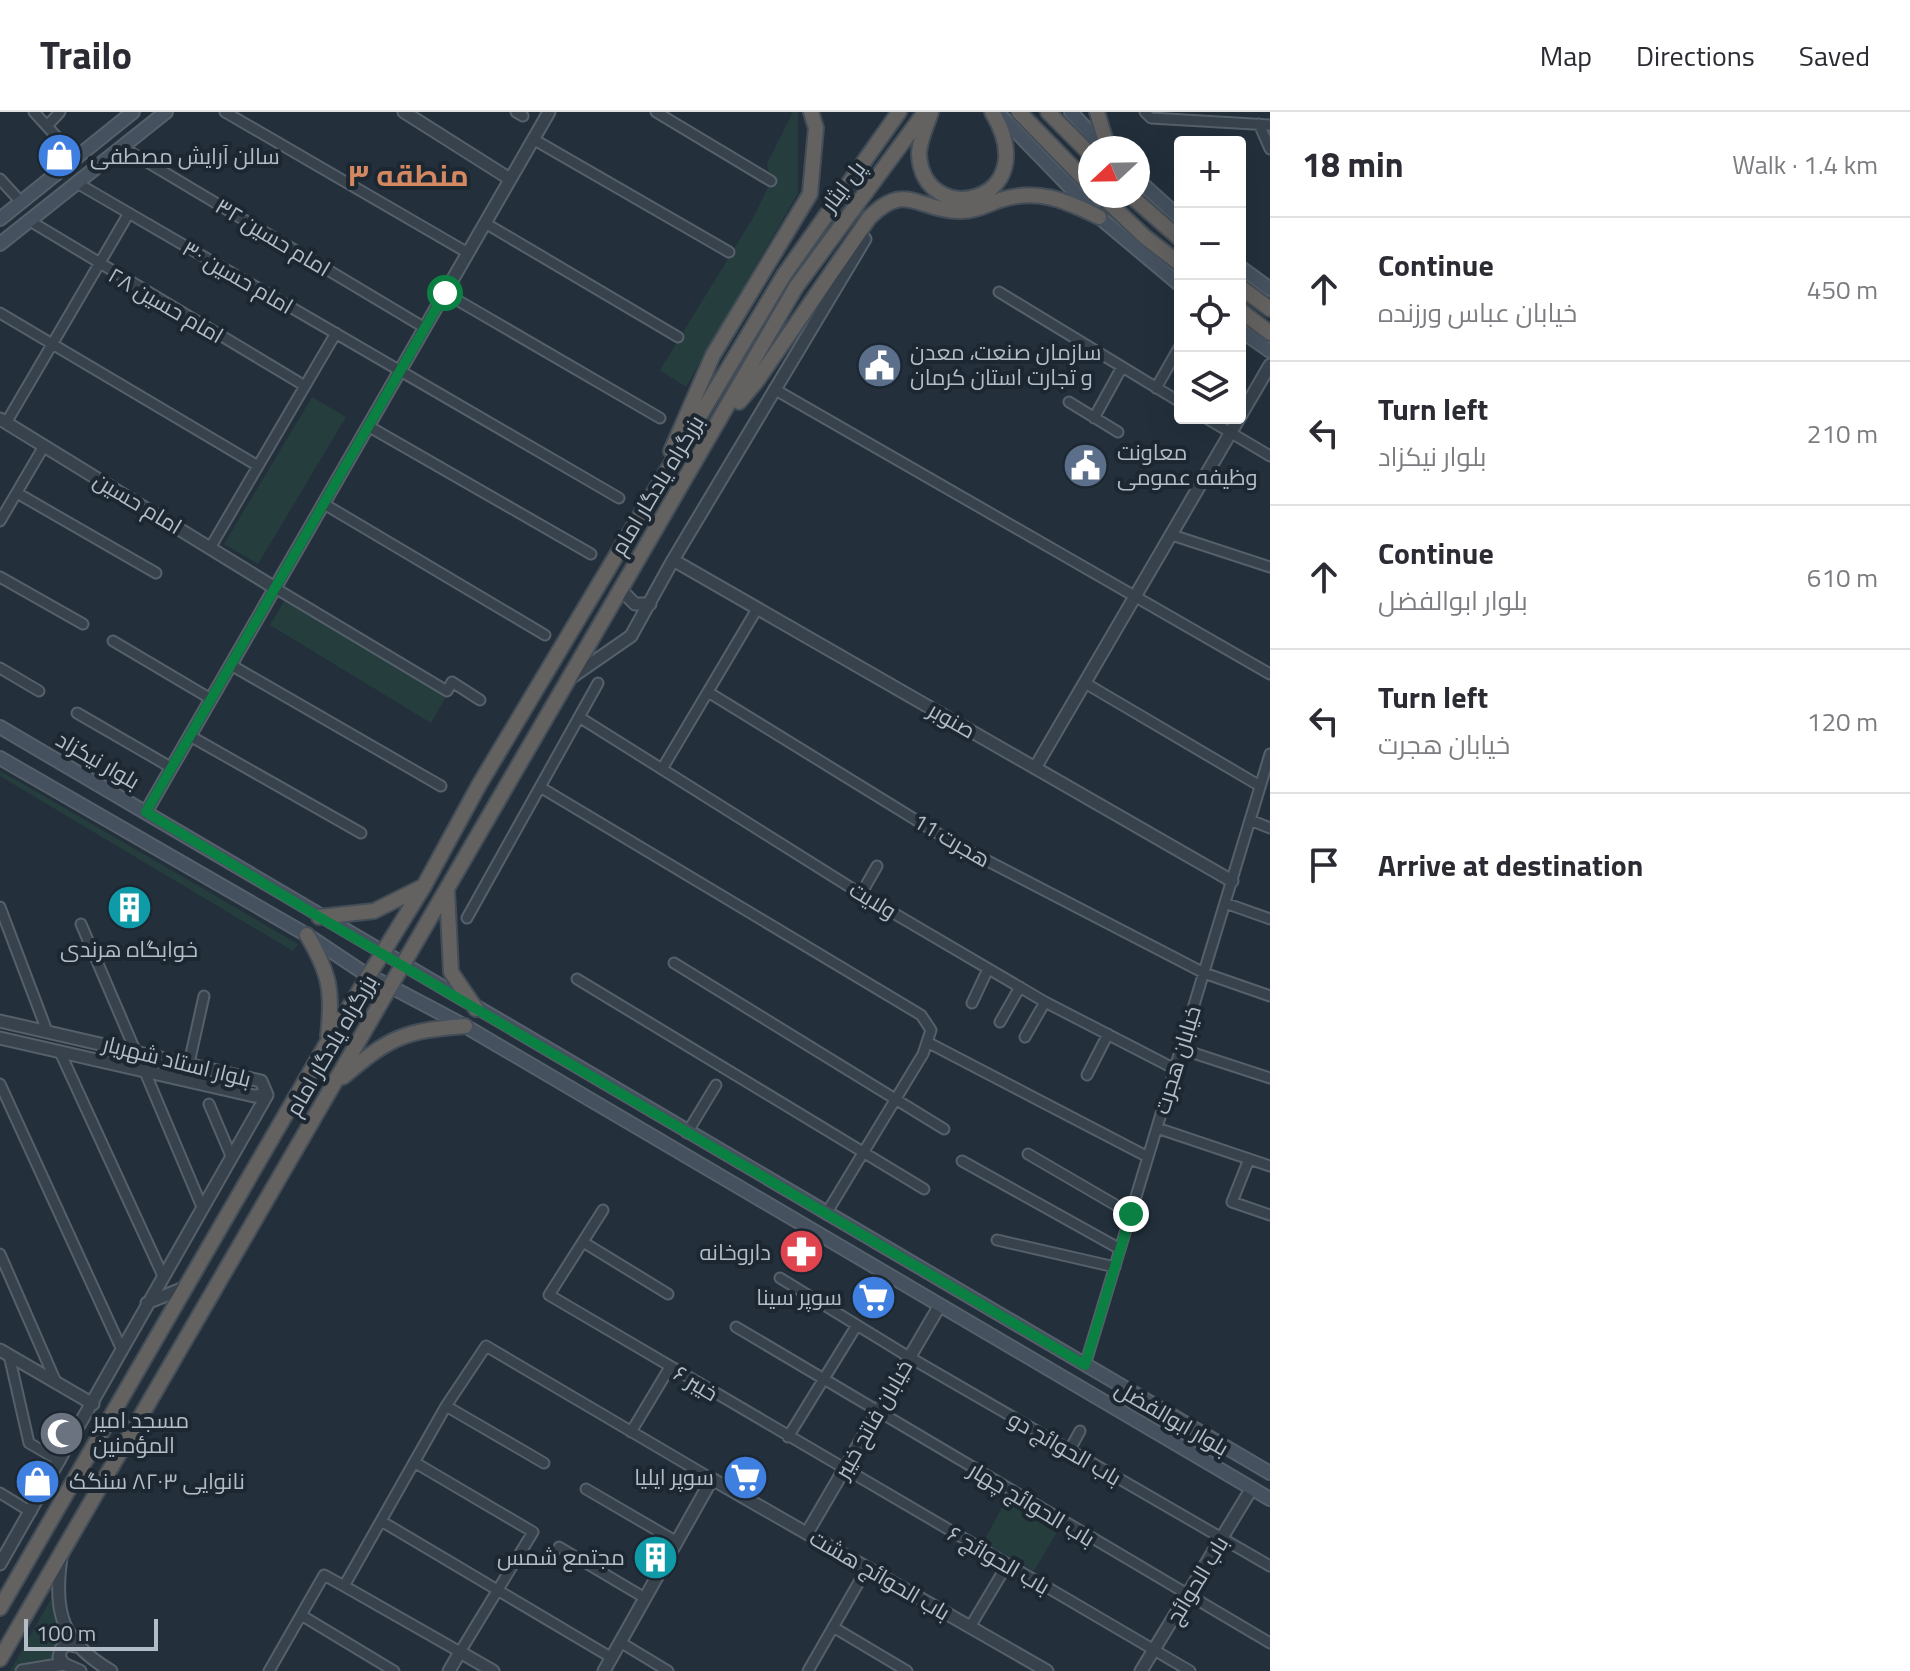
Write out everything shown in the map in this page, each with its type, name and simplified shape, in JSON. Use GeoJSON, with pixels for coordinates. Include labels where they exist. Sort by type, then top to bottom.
{"type":"FeatureCollection","features":[{"type":"Feature","properties":{"kind":"highway"},"geometry":{"type":"LineString","coordinates":[[660,481],[681,422],[713,355],[810,194],[816,128],[811,112]]}},
{"type":"Feature","properties":{"kind":"highway","name":"پل ایثار"},"geometry":{"type":"LineString","coordinates":[[784,275],[899,112]]}},
{"type":"Feature","properties":{"kind":"highway"},"geometry":{"type":"LineString","coordinates":[[928,112],[919,150],[921,168],[939,193],[955,199],[972,199],[989,192],[1005,172],[1008,157],[1005,133],[995,112]]}},
{"type":"Feature","properties":{"kind":"highway","name":"پل ایثار"},"geometry":{"type":"LineString","coordinates":[[796,287],[928,112]]}},
{"type":"Feature","properties":{"kind":"highway"},"geometry":{"type":"LineString","coordinates":[[1019,112],[1078,173]]}},
{"type":"Feature","properties":{"kind":"highway"},"geometry":{"type":"LineString","coordinates":[[1048,112],[1078,142]]}},
{"type":"Feature","properties":{"kind":"highway"},"geometry":{"type":"LineString","coordinates":[[1097,112],[1103,136]]}},
{"type":"Feature","properties":{"kind":"highway"},"geometry":{"type":"LineString","coordinates":[[720,423],[756,382],[869,218],[884,203],[913,199],[960,211],[1017,195],[1056,196],[1099,217]]}},
{"type":"Feature","properties":{"kind":"highway"},"geometry":{"type":"LineString","coordinates":[[1115,208],[1174,259]]}},
{"type":"Feature","properties":{"kind":"highway"},"geometry":{"type":"LineString","coordinates":[[1145,208],[1174,234]]}},
{"type":"Feature","properties":{"kind":"highway","name":"بزرگراه یادگار امام"},"geometry":{"type":"LineString","coordinates":[[0,1608],[327,1043],[424,886],[479,785],[784,275]]}},
{"type":"Feature","properties":{"kind":"highway","name":"بزرگراه یادگار امام"},"geometry":{"type":"LineString","coordinates":[[0,1659],[720,423],[796,287]]}},
{"type":"Feature","properties":{"kind":"highway"},"geometry":{"type":"LineString","coordinates":[[1246,291],[1270,309]]}},
{"type":"Feature","properties":{"kind":"highway"},"geometry":{"type":"LineString","coordinates":[[1246,315],[1270,333]]}},
{"type":"Feature","properties":{"kind":"highway"},"geometry":{"type":"LineString","coordinates":[[319,917],[374,911],[424,886]]}},
{"type":"Feature","properties":{"kind":"highway"},"geometry":{"type":"LineString","coordinates":[[447,888],[451,972],[476,1009]]}},
{"type":"Feature","properties":{"kind":"highway"},"geometry":{"type":"LineString","coordinates":[[307,935],[324,964],[332,997],[327,1043]]}},
{"type":"Feature","properties":{"kind":"highway"},"geometry":{"type":"LineString","coordinates":[[333,1085],[383,1043],[396,1037],[427,1029],[465,1026]]}},
{"type":"Feature","properties":{"kind":"main road"},"geometry":{"type":"LineString","coordinates":[[0,244],[166,112]]}},
{"type":"Feature","properties":{"kind":"main road"},"geometry":{"type":"LineString","coordinates":[[995,112],[1099,217],[1174,280]]}},
{"type":"Feature","properties":{"kind":"main road"},"geometry":{"type":"LineString","coordinates":[[1071,112],[1094,136]]}},
{"type":"Feature","properties":{"kind":"main road"},"geometry":{"type":"LineString","coordinates":[[0,219],[127,114]]}},
{"type":"Feature","properties":{"kind":"main road"},"geometry":{"type":"LineString","coordinates":[[1150,191],[1174,213]]}},
{"type":"Feature","properties":{"kind":"main road"},"geometry":{"type":"LineString","coordinates":[[1155,263],[1174,271]]}},
{"type":"Feature","properties":{"kind":"main road"},"geometry":{"type":"LineString","coordinates":[[1246,271],[1270,289]]}},
{"type":"Feature","properties":{"kind":"main road"},"geometry":{"type":"LineString","coordinates":[[1246,334],[1270,351]]}},
{"type":"Feature","properties":{"kind":"main road","name":"بلوار نیکزاد"},"geometry":{"type":"LineString","coordinates":[[0,727],[403,966]]}},
{"type":"Feature","properties":{"kind":"main road"},"geometry":{"type":"LineString","coordinates":[[0,758],[307,935],[368,975]]}},
{"type":"Feature","properties":{"kind":"main road"},"geometry":{"type":"LineString","coordinates":[[133,834],[146,812]]}},
{"type":"Feature","properties":{"kind":"main road","name":"بلوار ابوالفضل"},"geometry":{"type":"LineString","coordinates":[[403,966],[1270,1473]]}},
{"type":"Feature","properties":{"kind":"main road","name":"بلوار ابوالفضل"},"geometry":{"type":"LineString","coordinates":[[368,975],[465,1026],[1270,1499]]}},
{"type":"Feature","properties":{"kind":"main road"},"geometry":{"type":"LineString","coordinates":[[706,1167],[716,1150]]}},
{"type":"Feature","properties":{"kind":"street"},"geometry":{"type":"LineString","coordinates":[[34,112],[76,158]]}},
{"type":"Feature","properties":{"kind":"street"},"geometry":{"type":"LineString","coordinates":[[47,126],[60,112]]}},
{"type":"Feature","properties":{"kind":"street"},"geometry":{"type":"LineString","coordinates":[[225,112],[468,253]]}},
{"type":"Feature","properties":{"kind":"street"},"geometry":{"type":"LineString","coordinates":[[404,112],[510,179]]}},
{"type":"Feature","properties":{"kind":"street"},"geometry":{"type":"LineString","coordinates":[[146,812],[549,112]]}},
{"type":"Feature","properties":{"kind":"street"},"geometry":{"type":"LineString","coordinates":[[656,112],[771,181]]}},
{"type":"Feature","properties":{"kind":"street"},"geometry":{"type":"LineString","coordinates":[[1145,112],[1151,118],[1265,124],[1270,149]]}},
{"type":"Feature","properties":{"kind":"street"},"geometry":{"type":"LineString","coordinates":[[533,139],[729,252]]}},
{"type":"Feature","properties":{"kind":"street","name":"امام حسین ۳۲"},"geometry":{"type":"LineString","coordinates":[[122,147],[425,328]]}},
{"type":"Feature","properties":{"kind":"street"},"geometry":{"type":"LineString","coordinates":[[0,179],[21,202]]}},
{"type":"Feature","properties":{"kind":"street","name":"امام حسین ۳۰"},"geometry":{"type":"LineString","coordinates":[[77,183],[619,498]]}},
{"type":"Feature","properties":{"kind":"street"},"geometry":{"type":"LineString","coordinates":[[3,421],[52,345],[129,213]]}},
{"type":"Feature","properties":{"kind":"street","name":"امام حسین ۲۸"},"geometry":{"type":"LineString","coordinates":[[30,221],[98,265],[305,386]]}},
{"type":"Feature","properties":{"kind":"street"},"geometry":{"type":"LineString","coordinates":[[485,223],[678,337]]}},
{"type":"Feature","properties":{"kind":"street"},"geometry":{"type":"LineString","coordinates":[[569,680],[631,636],[673,560],[865,239]]}},
{"type":"Feature","properties":{"kind":"street"},"geometry":{"type":"LineString","coordinates":[[999,292],[1174,398]]}},
{"type":"Feature","properties":{"kind":"street"},"geometry":{"type":"LineString","coordinates":[[445,293],[660,418]]}},
{"type":"Feature","properties":{"kind":"street"},"geometry":{"type":"LineString","coordinates":[[0,313],[258,466]]}},
{"type":"Feature","properties":{"kind":"street"},"geometry":{"type":"LineString","coordinates":[[210,548],[336,333]]}},
{"type":"Feature","properties":{"kind":"street"},"geometry":{"type":"LineString","coordinates":[[1156,388],[1177,352]]}},
{"type":"Feature","properties":{"kind":"street"},"geometry":{"type":"LineString","coordinates":[[1035,768],[1270,365]]}},
{"type":"Feature","properties":{"kind":"street"},"geometry":{"type":"LineString","coordinates":[[1094,418],[1122,367]]}},
{"type":"Feature","properties":{"kind":"street"},"geometry":{"type":"LineString","coordinates":[[774,389],[1270,674]]}},
{"type":"Feature","properties":{"kind":"street"},"geometry":{"type":"LineString","coordinates":[[1069,402],[1118,432]]}},
{"type":"Feature","properties":{"kind":"street","name":"امام حسین"},"geometry":{"type":"LineString","coordinates":[[3,421],[275,588]]}},
{"type":"Feature","properties":{"kind":"street"},"geometry":{"type":"LineString","coordinates":[[1215,424],[1270,456]]}},
{"type":"Feature","properties":{"kind":"street"},"geometry":{"type":"LineString","coordinates":[[368,426],[591,554]]}},
{"type":"Feature","properties":{"kind":"street"},"geometry":{"type":"LineString","coordinates":[[0,521],[44,446]]}},
{"type":"Feature","properties":{"kind":"street"},"geometry":{"type":"LineString","coordinates":[[17,493],[156,573]]}},
{"type":"Feature","properties":{"kind":"street"},"geometry":{"type":"LineString","coordinates":[[324,504],[545,635]]}},
{"type":"Feature","properties":{"kind":"street"},"geometry":{"type":"LineString","coordinates":[[1172,535],[1270,567]]}},
{"type":"Feature","properties":{"kind":"street","name":"صنوبر"},"geometry":{"type":"LineString","coordinates":[[673,560],[1232,881]]}},
{"type":"Feature","properties":{"kind":"street"},"geometry":{"type":"LineString","coordinates":[[0,577],[83,624]]}},
{"type":"Feature","properties":{"kind":"street"},"geometry":{"type":"LineString","coordinates":[[275,588],[447,691],[452,682],[480,700]]}},
{"type":"Feature","properties":{"kind":"street"},"geometry":{"type":"LineString","coordinates":[[621,590],[635,604],[650,604]]}},
{"type":"Feature","properties":{"kind":"street"},"geometry":{"type":"LineString","coordinates":[[662,769],[757,609]]}},
{"type":"Feature","properties":{"kind":"street"},"geometry":{"type":"LineString","coordinates":[[113,641],[211,699]]}},
{"type":"Feature","properties":{"kind":"street"},"geometry":{"type":"LineString","coordinates":[[231,665],[441,786]]}},
{"type":"Feature","properties":{"kind":"street"},"geometry":{"type":"LineString","coordinates":[[0,668],[39,691]]}},
{"type":"Feature","properties":{"kind":"street"},"geometry":{"type":"LineString","coordinates":[[467,918],[598,683]]}},
{"type":"Feature","properties":{"kind":"street"},"geometry":{"type":"LineString","coordinates":[[1085,683],[1260,786]]}},
{"type":"Feature","properties":{"kind":"street","name":"هجرت 11"},"geometry":{"type":"LineString","coordinates":[[708,692],[955,844],[1204,973],[1270,996]]}},
{"type":"Feature","properties":{"kind":"street"},"geometry":{"type":"LineString","coordinates":[[77,713],[172,768]]}},
{"type":"Feature","properties":{"kind":"street","name":"ولایت"},"geometry":{"type":"LineString","coordinates":[[579,717],[861,894],[1045,1002],[1175,1069]]}},
{"type":"Feature","properties":{"kind":"street"},"geometry":{"type":"LineString","coordinates":[[190,736],[361,833]]}},
{"type":"Feature","properties":{"kind":"street","name":"خیابان هجرت"},"geometry":{"type":"LineString","coordinates":[[1085,1365],[1270,754]]}},
{"type":"Feature","properties":{"kind":"street"},"geometry":{"type":"LineString","coordinates":[[540,787],[921,1015],[931,1030],[927,1042],[826,1214]]}},
{"type":"Feature","properties":{"kind":"street"},"geometry":{"type":"LineString","coordinates":[[1250,820],[1270,828]]}},
{"type":"Feature","properties":{"kind":"street"},"geometry":{"type":"LineString","coordinates":[[861,894],[877,866]]}},
{"type":"Feature","properties":{"kind":"street"},"geometry":{"type":"LineString","coordinates":[[1225,903],[1270,919]]}},
{"type":"Feature","properties":{"kind":"street"},"geometry":{"type":"LineString","coordinates":[[0,907],[47,1031]]}},
{"type":"Feature","properties":{"kind":"street"},"geometry":{"type":"LineString","coordinates":[[81,924],[135,1050]]}},
{"type":"Feature","properties":{"kind":"street"},"geometry":{"type":"LineString","coordinates":[[674,963],[944,1129]]}},
{"type":"Feature","properties":{"kind":"street"},"geometry":{"type":"LineString","coordinates":[[972,1003],[988,969]]}},
{"type":"Feature","properties":{"kind":"street"},"geometry":{"type":"LineString","coordinates":[[577,979],[924,1189]]}},
{"type":"Feature","properties":{"kind":"street"},"geometry":{"type":"LineString","coordinates":[[1000,1022],[1020,987]]}},
{"type":"Feature","properties":{"kind":"street"},"geometry":{"type":"LineString","coordinates":[[186,1081],[204,996]]}},
{"type":"Feature","properties":{"kind":"street"},"geometry":{"type":"LineString","coordinates":[[1025,1037],[1045,1002]]}},
{"type":"Feature","properties":{"kind":"street","name":"بلوار استاد شهریار"},"geometry":{"type":"LineString","coordinates":[[0,1021],[261,1081],[267,1095],[254,1096],[0,1038]]}},
{"type":"Feature","properties":{"kind":"street"},"geometry":{"type":"LineString","coordinates":[[1087,1075],[1108,1034]]}},
{"type":"Feature","properties":{"kind":"street"},"geometry":{"type":"LineString","coordinates":[[927,1042],[1148,1157]]}},
{"type":"Feature","properties":{"kind":"street"},"geometry":{"type":"LineString","coordinates":[[1181,1049],[1270,1078]]}},
{"type":"Feature","properties":{"kind":"street"},"geometry":{"type":"LineString","coordinates":[[60,1052],[163,1276]]}},
{"type":"Feature","properties":{"kind":"street"},"geometry":{"type":"LineString","coordinates":[[145,1072],[202,1207]]}},
{"type":"Feature","properties":{"kind":"street"},"geometry":{"type":"LineString","coordinates":[[0,1084],[122,1350]]}},
{"type":"Feature","properties":{"kind":"street"},"geometry":{"type":"LineString","coordinates":[[687,1133],[716,1085]]}},
{"type":"Feature","properties":{"kind":"street"},"geometry":{"type":"LineString","coordinates":[[1,1562],[267,1095]]}},
{"type":"Feature","properties":{"kind":"street"},"geometry":{"type":"LineString","coordinates":[[209,1104],[231,1156]]}},
{"type":"Feature","properties":{"kind":"street"},"geometry":{"type":"LineString","coordinates":[[1157,1128],[1270,1166]]}},
{"type":"Feature","properties":{"kind":"street"},"geometry":{"type":"LineString","coordinates":[[1028,1154],[1131,1214]]}},
{"type":"Feature","properties":{"kind":"street"},"geometry":{"type":"LineString","coordinates":[[1249,1159],[1232,1202],[1270,1215]]}},
{"type":"Feature","properties":{"kind":"street"},"geometry":{"type":"LineString","coordinates":[[962,1161],[1120,1249]]}},
{"type":"Feature","properties":{"kind":"street"},"geometry":{"type":"LineString","coordinates":[[603,1210],[583,1242],[668,1294]]}},
{"type":"Feature","properties":{"kind":"street"},"geometry":{"type":"LineString","coordinates":[[997,1240],[1115,1267]]}},
{"type":"Feature","properties":{"kind":"street","name":"خیبر ۶"},"geometry":{"type":"LineString","coordinates":[[583,1242],[549,1295],[844,1470]]}},
{"type":"Feature","properties":{"kind":"street"},"geometry":{"type":"LineString","coordinates":[[0,1254],[56,1382]]}},
{"type":"Feature","properties":{"kind":"street","name":"باب الحوائج دو"},"geometry":{"type":"LineString","coordinates":[[780,1278],[909,1357],[1270,1566]]}},
{"type":"Feature","properties":{"kind":"street"},"geometry":{"type":"LineString","coordinates":[[147,1303],[187,1287]]}},
{"type":"Feature","properties":{"kind":"street","name":"خیابان فاتح خیبر"},"geometry":{"type":"LineString","coordinates":[[807,1533],[940,1305]]}},
{"type":"Feature","properties":{"kind":"street"},"geometry":{"type":"LineString","coordinates":[[788,1437],[857,1325]]}},
{"type":"Feature","properties":{"kind":"street","name":"باب الحوائج چهار"},"geometry":{"type":"LineString","coordinates":[[736,1327],[1270,1643]]}},
{"type":"Feature","properties":{"kind":"street"},"geometry":{"type":"LineString","coordinates":[[344,1586],[446,1406],[486,1346],[712,1479],[604,1671]]}},
{"type":"Feature","properties":{"kind":"street"},"geometry":{"type":"LineString","coordinates":[[4,1352],[93,1404]]}},
{"type":"Feature","properties":{"kind":"street"},"geometry":{"type":"LineString","coordinates":[[4,1352],[29,1443],[60,1461]]}},
{"type":"Feature","properties":{"kind":"street"},"geometry":{"type":"LineString","coordinates":[[631,1432],[670,1367]]}},
{"type":"Feature","properties":{"kind":"street"},"geometry":{"type":"LineString","coordinates":[[446,1406],[544,1463]]}},
{"type":"Feature","properties":{"kind":"street"},"geometry":{"type":"LineString","coordinates":[[1069,1451],[1080,1431]]}},
{"type":"Feature","properties":{"kind":"street"},"geometry":{"type":"LineString","coordinates":[[414,1462],[533,1532],[449,1671]]}},
{"type":"Feature","properties":{"kind":"street","name":"باب الحوائج ۶"},"geometry":{"type":"LineString","coordinates":[[844,1470],[1190,1671]]}},
{"type":"Feature","properties":{"kind":"street","name":"باب الحوائج هشت"},"geometry":{"type":"LineString","coordinates":[[712,1479],[1047,1671]]}},
{"type":"Feature","properties":{"kind":"street","name":"باب الحوائج"},"geometry":{"type":"LineString","coordinates":[[1141,1671],[1252,1488]]}},
{"type":"Feature","properties":{"kind":"street"},"geometry":{"type":"LineString","coordinates":[[586,1489],[677,1542]]}},
{"type":"Feature","properties":{"kind":"street"},"geometry":{"type":"LineString","coordinates":[[0,1493],[31,1512],[58,1506]]}},
{"type":"Feature","properties":{"kind":"street"},"geometry":{"type":"LineString","coordinates":[[381,1521],[612,1658]]}},
{"type":"Feature","properties":{"kind":"street"},"geometry":{"type":"LineString","coordinates":[[559,1547],[645,1598]]}},
{"type":"Feature","properties":{"kind":"street"},"geometry":{"type":"LineString","coordinates":[[61,1558],[58,1607],[75,1646]]}},
{"type":"Feature","properties":{"kind":"street"},"geometry":{"type":"LineString","coordinates":[[970,1627],[1007,1565]]}},
{"type":"Feature","properties":{"kind":"street"},"geometry":{"type":"LineString","coordinates":[[808,1671],[867,1568]]}},
{"type":"Feature","properties":{"kind":"street"},"geometry":{"type":"LineString","coordinates":[[269,1671],[324,1575],[493,1671]]}},
{"type":"Feature","properties":{"kind":"street"},"geometry":{"type":"LineString","coordinates":[[301,1615],[394,1671]]}},
{"type":"Feature","properties":{"kind":"street"},"geometry":{"type":"LineString","coordinates":[[833,1627],[907,1671]]}},
{"type":"Feature","properties":{"kind":"street"},"geometry":{"type":"LineString","coordinates":[[620,1642],[668,1671]]}},
{"type":"Feature","properties":{"kind":"street"},"geometry":{"type":"LineString","coordinates":[[80,1671],[64,1664],[59,1657],[61,1649],[67,1644],[75,1646],[111,1671]]}},
{"type":"Feature","properties":{"kind":"street"},"geometry":{"type":"LineString","coordinates":[[22,1671],[64,1664]]}},
{"type":"Feature","properties":{"kind":"green space"},"geometry":{"type":"Polygon","coordinates":[[[793,112],[798,112],[798,193],[686,387],[660,370],[753,218],[771,181],[767,164],[793,112]]]}},
{"type":"Feature","properties":{"kind":"green space"},"geometry":{"type":"Polygon","coordinates":[[[312,397],[346,417],[258,564],[224,544],[312,397]]]}},
{"type":"Feature","properties":{"kind":"green space"},"geometry":{"type":"Polygon","coordinates":[[[285,600],[446,697],[431,723],[270,625],[285,600]]]}},
{"type":"Feature","properties":{"kind":"green space"},"geometry":{"type":"Polygon","coordinates":[[[0,771],[298,944],[293,951],[0,776],[0,771]]]}},
{"type":"Feature","properties":{"kind":"green space"},"geometry":{"type":"Polygon","coordinates":[[[1008,1497],[1060,1527],[1034,1571],[983,1542],[1008,1497]]]}},
{"type":"Feature","properties":{"kind":"green space"},"geometry":{"type":"Polygon","coordinates":[[[51,1599],[65,1638],[53,1648],[54,1661],[10,1671],[51,1599]]]}},
{"type":"Feature","properties":{"kind":"place","name":"سالن آرایش مصطفی"},"geometry":{"type":"Point","coordinates":[59,156]}},
{"type":"Feature","properties":{"kind":"place","name":"سازمان صنعت، معدن و تجارت استان کرمان"},"geometry":{"type":"Point","coordinates":[879,365]}},
{"type":"Feature","properties":{"kind":"place","name":"معاونت وظیفه عمومی"},"geometry":{"type":"Point","coordinates":[1086,465]}},
{"type":"Feature","properties":{"kind":"place","name":"خوابگاه هرندی"},"geometry":{"type":"Point","coordinates":[129,908]}},
{"type":"Feature","properties":{"kind":"place","name":"داروخانه"},"geometry":{"type":"Point","coordinates":[802,1252]}},
{"type":"Feature","properties":{"kind":"place","name":"سوپر سینا"},"geometry":{"type":"Point","coordinates":[873,1297]}},
{"type":"Feature","properties":{"kind":"place","name":"مسجد امیر المؤمنین"},"geometry":{"type":"Point","coordinates":[62,1433]}},
{"type":"Feature","properties":{"kind":"place","name":"سوپر ایلیا"},"geometry":{"type":"Point","coordinates":[745,1477]}},
{"type":"Feature","properties":{"kind":"place","name":"نانوایی ۸۲۰۳ سنگک"},"geometry":{"type":"Point","coordinates":[38,1481]}},
{"type":"Feature","properties":{"kind":"place","name":"مجتمع شمس"},"geometry":{"type":"Point","coordinates":[656,1557]}},
{"type":"Feature","properties":{"kind":"district","name":"منطقه ۳"},"geometry":{"type":"Point","coordinates":[408,176]}},
{"type":"Feature","properties":{"kind":"route"},"geometry":{"type":"LineString","coordinates":[[445,293],[146,812],[319,917],[1085,1365],[1131,1214]]}}]}
